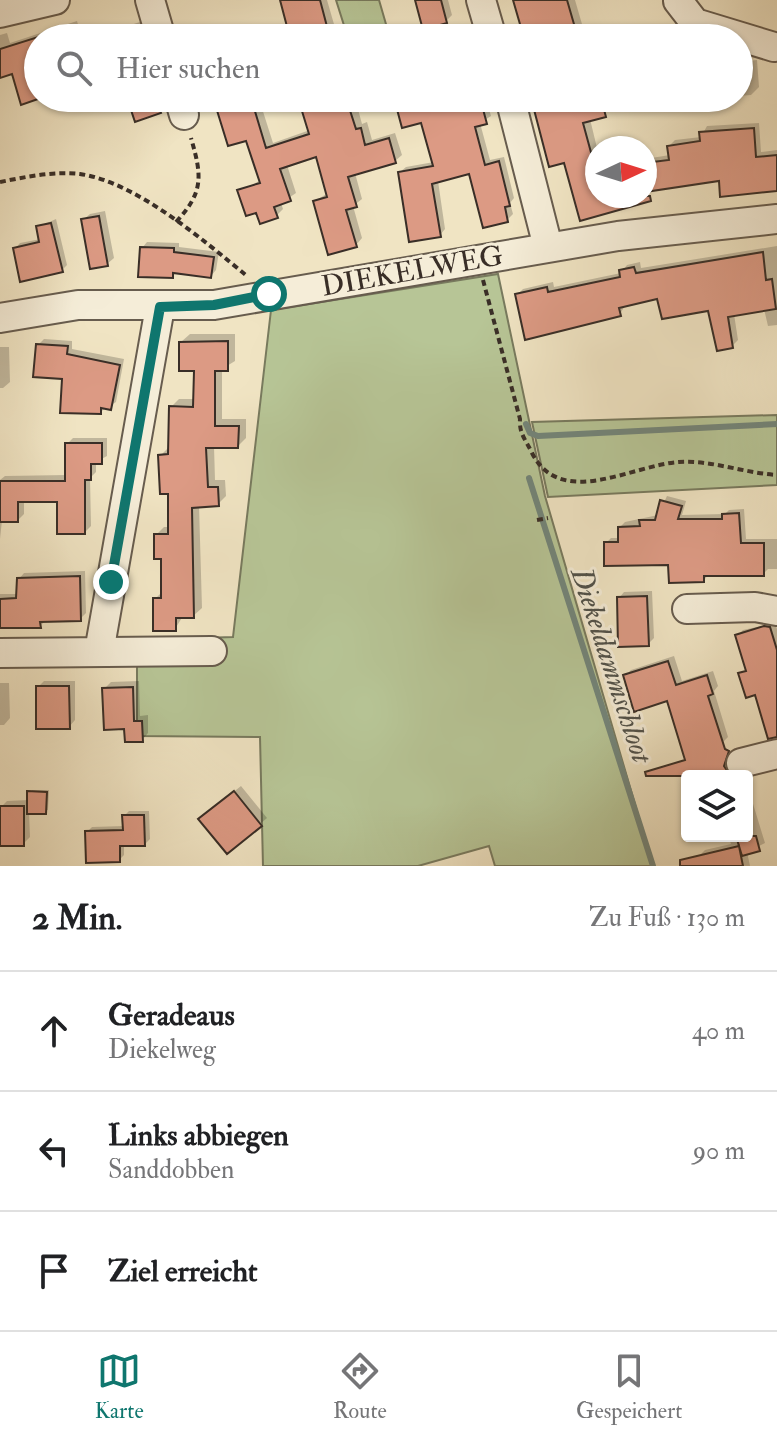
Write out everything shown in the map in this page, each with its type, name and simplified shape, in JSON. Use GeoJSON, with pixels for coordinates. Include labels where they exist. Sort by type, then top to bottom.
{"type":"FeatureCollection","features":[{"type":"Feature","properties":{"kind":"street"},"geometry":{"type":"LineString","coordinates":[[0,13],[55,0]]}},
{"type":"Feature","properties":{"kind":"street"},"geometry":{"type":"LineString","coordinates":[[150,0],[157,24]]}},
{"type":"Feature","properties":{"kind":"street"},"geometry":{"type":"LineString","coordinates":[[481,0],[484,24]]}},
{"type":"Feature","properties":{"kind":"street"},"geometry":{"type":"LineString","coordinates":[[678,8],[698,24]]}},
{"type":"Feature","properties":{"kind":"street"},"geometry":{"type":"LineString","coordinates":[[753,41],[774,47]]}},
{"type":"Feature","properties":{"kind":"street"},"geometry":{"type":"LineString","coordinates":[[514,112],[548,247]]}},
{"type":"Feature","properties":{"kind":"street","name":"DIEKELWEG"},"geometry":{"type":"LineString","coordinates":[[0,318],[78,305],[214,305],[548,247],[777,219]]}},
{"type":"Feature","properties":{"kind":"street"},"geometry":{"type":"LineString","coordinates":[[99,652],[160,307]]}},
{"type":"Feature","properties":{"kind":"street"},"geometry":{"type":"LineString","coordinates":[[687,609],[755,607],[777,611]]}},
{"type":"Feature","properties":{"kind":"street"},"geometry":{"type":"LineString","coordinates":[[0,653],[212,651]]}},
{"type":"Feature","properties":{"kind":"street"},"geometry":{"type":"LineString","coordinates":[[741,763],[777,754]]}},
{"type":"Feature","properties":{"kind":"path"},"geometry":{"type":"LineString","coordinates":[[176,222],[194,202],[200,178],[183,112]]}},
{"type":"Feature","properties":{"kind":"path"},"geometry":{"type":"LineString","coordinates":[[0,182],[32,176],[79,174],[122,187],[176,222],[269,294]]}},
{"type":"Feature","properties":{"kind":"path"},"geometry":{"type":"LineString","coordinates":[[479,259],[520,419],[521,435],[536,460],[547,471],[573,483],[591,483],[658,464],[694,462],[777,475]]}},
{"type":"Feature","properties":{"kind":"path"},"geometry":{"type":"LineString","coordinates":[[537,520],[548,518]]}},
{"type":"Feature","properties":{"kind":"green space"},"geometry":{"type":"Polygon","coordinates":[[[336,0],[379,0],[386,24],[344,24],[336,0]]]}},
{"type":"Feature","properties":{"kind":"green space"},"geometry":{"type":"Polygon","coordinates":[[[498,274],[545,496],[653,866],[495,866],[489,846],[418,866],[263,866],[260,737],[137,736],[137,640],[233,637],[271,310],[498,274]]]}},
{"type":"Feature","properties":{"kind":"green space"},"geometry":{"type":"Polygon","coordinates":[[[777,415],[777,485],[548,497],[532,422],[777,415]]]}},
{"type":"Feature","properties":{"kind":"building"},"geometry":{"type":"Polygon","coordinates":[[[280,0],[320,0],[326,24],[286,24],[280,0]]]}},
{"type":"Feature","properties":{"kind":"building"},"geometry":{"type":"Polygon","coordinates":[[[415,0],[441,0],[447,23],[421,24],[415,0]]]}},
{"type":"Feature","properties":{"kind":"building"},"geometry":{"type":"Polygon","coordinates":[[[513,0],[567,0],[574,24],[520,24],[513,0]]]}},
{"type":"Feature","properties":{"kind":"building"},"geometry":{"type":"Polygon","coordinates":[[[24,41],[24,104],[21,105],[12,74],[0,78],[0,49],[24,41]]]}},
{"type":"Feature","properties":{"kind":"building"},"geometry":{"type":"Polygon","coordinates":[[[132,112],[161,113],[135,122],[132,112]]]}},
{"type":"Feature","properties":{"kind":"building"},"geometry":{"type":"Polygon","coordinates":[[[217,112],[255,112],[266,148],[309,134],[302,112],[351,112],[356,129],[361,128],[365,145],[389,138],[396,163],[348,177],[357,207],[346,210],[357,247],[328,255],[313,201],[327,197],[316,157],[280,169],[291,201],[274,207],[278,218],[260,224],[256,213],[246,216],[237,190],[260,183],[246,141],[228,146],[217,112]]]}},
{"type":"Feature","properties":{"kind":"building"},"geometry":{"type":"Polygon","coordinates":[[[398,112],[484,112],[487,124],[475,127],[485,165],[499,161],[510,206],[505,207],[508,222],[483,228],[469,174],[432,184],[441,237],[409,242],[398,172],[433,166],[421,123],[402,128],[398,112]]]}},
{"type":"Feature","properties":{"kind":"building"},"geometry":{"type":"Polygon","coordinates":[[[535,112],[605,112],[606,117],[583,123],[587,136],[585,208],[626,208],[580,221],[564,163],[549,167],[535,112]]]}},
{"type":"Feature","properties":{"kind":"building"},"geometry":{"type":"Polygon","coordinates":[[[754,128],[756,157],[777,155],[777,191],[720,197],[719,181],[657,190],[657,162],[669,160],[667,146],[700,141],[699,132],[754,128]]]}},
{"type":"Feature","properties":{"kind":"building"},"geometry":{"type":"Polygon","coordinates":[[[99,216],[108,266],[90,269],[81,219],[99,216]]]}},
{"type":"Feature","properties":{"kind":"building"},"geometry":{"type":"Polygon","coordinates":[[[51,223],[63,272],[20,282],[13,248],[39,242],[36,226],[51,223]]]}},
{"type":"Feature","properties":{"kind":"building"},"geometry":{"type":"Polygon","coordinates":[[[140,247],[174,248],[174,252],[214,257],[211,278],[173,273],[173,278],[138,277],[140,247]]]}},
{"type":"Feature","properties":{"kind":"building"},"geometry":{"type":"Polygon","coordinates":[[[763,252],[766,280],[772,279],[776,309],[728,317],[733,348],[717,351],[708,311],[662,319],[657,299],[619,308],[621,316],[525,340],[515,294],[547,287],[548,292],[620,277],[619,270],[634,267],[636,273],[763,252]]]}},
{"type":"Feature","properties":{"kind":"building"},"geometry":{"type":"Polygon","coordinates":[[[228,341],[228,371],[215,371],[215,426],[239,426],[238,448],[206,448],[208,487],[218,487],[219,506],[192,508],[194,618],[176,618],[176,631],[153,631],[153,598],[161,598],[161,559],[154,559],[154,534],[168,534],[168,494],[160,494],[158,455],[168,454],[169,406],[193,407],[194,371],[179,371],[179,342],[228,341]]]}},
{"type":"Feature","properties":{"kind":"building"},"geometry":{"type":"Polygon","coordinates":[[[36,344],[68,346],[67,354],[120,365],[111,410],[101,408],[101,414],[60,413],[62,379],[33,377],[36,344]]]}},
{"type":"Feature","properties":{"kind":"building"},"geometry":{"type":"Polygon","coordinates":[[[65,443],[102,443],[102,464],[91,464],[91,480],[85,480],[85,534],[57,534],[57,502],[18,502],[18,522],[0,522],[0,481],[65,481],[65,443]]]}},
{"type":"Feature","properties":{"kind":"building"},"geometry":{"type":"Polygon","coordinates":[[[660,500],[682,506],[678,519],[722,519],[722,514],[739,513],[741,543],[764,543],[764,576],[704,576],[704,582],[669,583],[668,565],[604,566],[604,542],[618,542],[618,527],[640,526],[639,520],[655,520],[660,500]]]}},
{"type":"Feature","properties":{"kind":"building"},"geometry":{"type":"Polygon","coordinates":[[[80,576],[81,621],[40,622],[41,628],[0,628],[0,599],[16,598],[17,578],[80,576]]]}},
{"type":"Feature","properties":{"kind":"building"},"geometry":{"type":"Polygon","coordinates":[[[647,596],[649,646],[618,647],[617,597],[647,596]]]}},
{"type":"Feature","properties":{"kind":"building"},"geometry":{"type":"Polygon","coordinates":[[[770,627],[777,650],[777,737],[768,739],[755,695],[746,698],[738,673],[746,671],[735,635],[770,627]]]}},
{"type":"Feature","properties":{"kind":"building"},"geometry":{"type":"Polygon","coordinates":[[[668,661],[676,685],[707,675],[713,694],[708,696],[725,749],[729,751],[724,766],[727,770],[681,770],[681,776],[646,776],[645,772],[685,760],[667,701],[634,712],[623,675],[668,661]]]}},
{"type":"Feature","properties":{"kind":"building"},"geometry":{"type":"Polygon","coordinates":[[[36,686],[69,686],[70,729],[36,729],[36,686]]]}},
{"type":"Feature","properties":{"kind":"building"},"geometry":{"type":"Polygon","coordinates":[[[133,687],[134,721],[142,721],[143,742],[125,742],[124,729],[104,730],[102,688],[133,687]]]}},
{"type":"Feature","properties":{"kind":"building"},"geometry":{"type":"Polygon","coordinates":[[[27,791],[47,792],[46,814],[27,814],[27,791]]]}},
{"type":"Feature","properties":{"kind":"building"},"geometry":{"type":"Polygon","coordinates":[[[234,791],[262,826],[227,854],[198,819],[234,791]]]}},
{"type":"Feature","properties":{"kind":"building"},"geometry":{"type":"Polygon","coordinates":[[[0,806],[24,806],[24,846],[0,846],[0,806]]]}},
{"type":"Feature","properties":{"kind":"building"},"geometry":{"type":"Polygon","coordinates":[[[122,815],[144,815],[145,846],[120,846],[120,862],[86,863],[85,831],[123,830],[122,815]]]}},
{"type":"Feature","properties":{"kind":"building"},"geometry":{"type":"Polygon","coordinates":[[[753,836],[756,836],[760,851],[742,856],[738,842],[753,842],[753,836]]]}},
{"type":"Feature","properties":{"kind":"building"},"geometry":{"type":"Polygon","coordinates":[[[739,846],[743,866],[680,866],[680,860],[739,846]]]}},
{"type":"Feature","properties":{"kind":"waterway","name":"Diekeldammschloot"},"geometry":{"type":"LineString","coordinates":[[526,424],[530,433],[538,436],[777,424]]}},
{"type":"Feature","properties":{"kind":"waterway","name":"Diekeldammschloot"},"geometry":{"type":"LineString","coordinates":[[529,478],[653,866]]}},
{"type":"Feature","properties":{"kind":"route"},"geometry":{"type":"LineString","coordinates":[[111,582],[160,307],[214,305],[269,294]]}}]}
